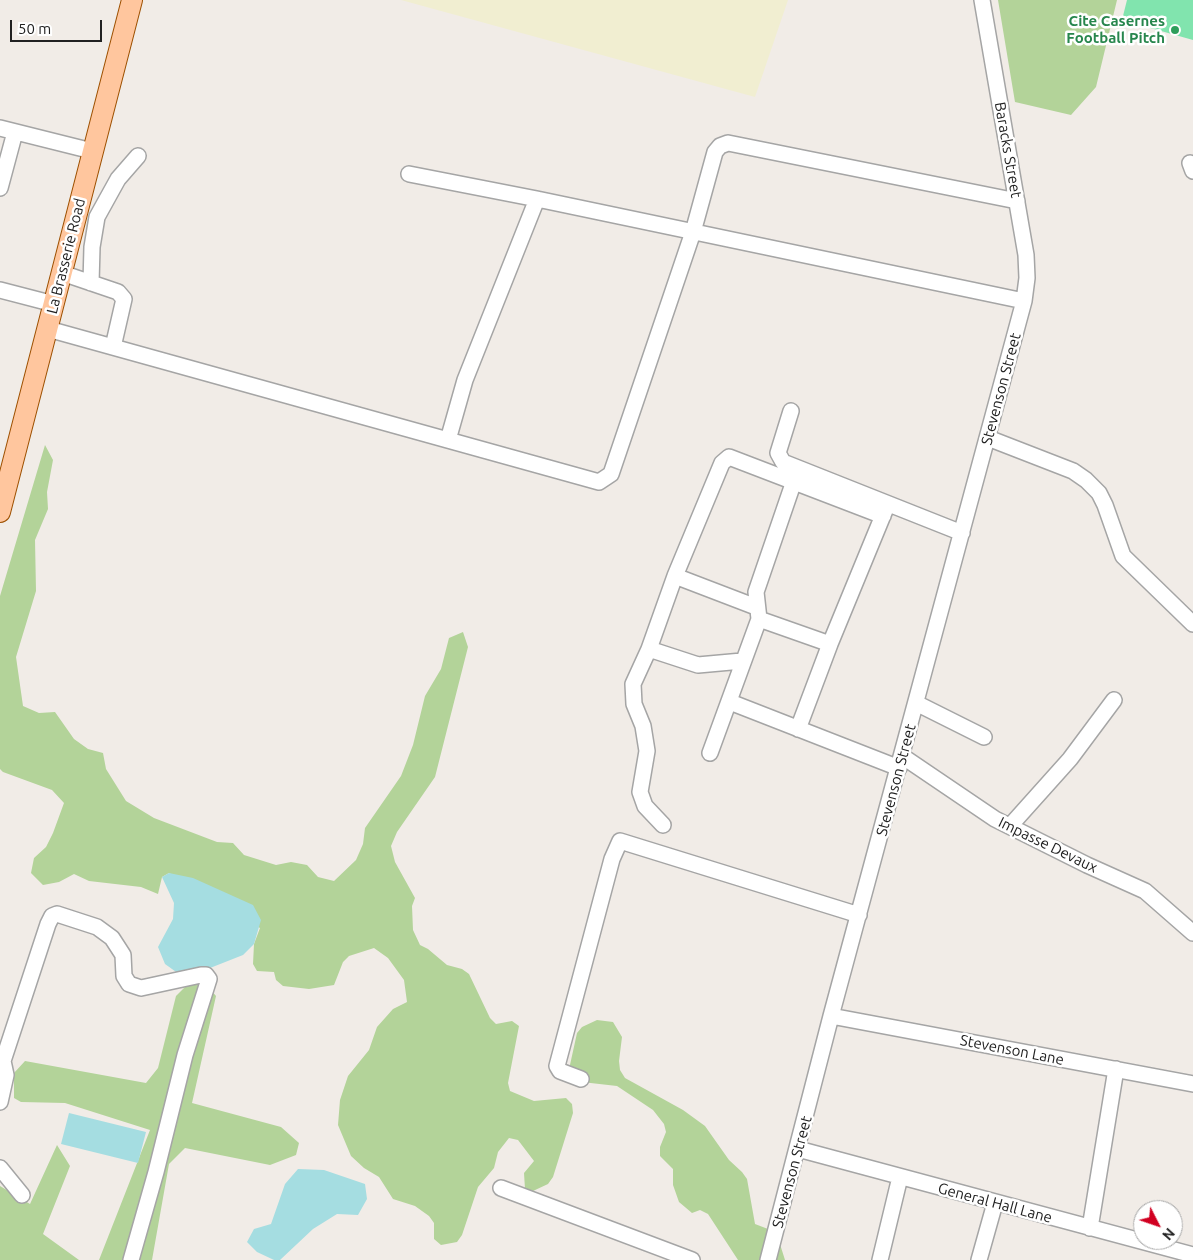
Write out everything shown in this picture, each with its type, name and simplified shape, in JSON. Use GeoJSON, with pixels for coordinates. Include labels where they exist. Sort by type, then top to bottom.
{"type":"FeatureCollection","features":[{"type":"Feature","properties":{"kind":"main road","name":"La Brasserie Road"},"geometry":{"type":"LineString","coordinates":[[0,512],[132,0]]}},
{"type":"Feature","properties":{"kind":"street","name":"Baracks Street"},"geometry":{"type":"LineString","coordinates":[[982,0],[1026,255],[1028,278],[1024,301]]}},
{"type":"Feature","properties":{"kind":"street"},"geometry":{"type":"LineString","coordinates":[[0,128],[92,151]]}},
{"type":"Feature","properties":{"kind":"street"},"geometry":{"type":"LineString","coordinates":[[0,188],[3,166],[15,132]]}},
{"type":"Feature","properties":{"kind":"street"},"geometry":{"type":"LineString","coordinates":[[48,329],[599,482],[611,474],[693,232],[715,152],[720,146],[728,143],[1017,201]]}},
{"type":"Feature","properties":{"kind":"street"},"geometry":{"type":"LineString","coordinates":[[91,283],[92,247],[97,218],[118,178],[138,156]]}},
{"type":"Feature","properties":{"kind":"street"},"geometry":{"type":"LineString","coordinates":[[409,174],[1024,301]]}},
{"type":"Feature","properties":{"kind":"street"},"geometry":{"type":"LineString","coordinates":[[448,440],[465,380],[537,199]]}},
{"type":"Feature","properties":{"kind":"street"},"geometry":{"type":"LineString","coordinates":[[62,273],[118,292],[124,299],[113,347]]}},
{"type":"Feature","properties":{"kind":"street"},"geometry":{"type":"LineString","coordinates":[[0,290],[54,304]]}},
{"type":"Feature","properties":{"kind":"street","name":"Stevenson Street"},"geometry":{"type":"LineString","coordinates":[[768,1260],[831,1016],[1024,301]]}},
{"type":"Feature","properties":{"kind":"street"},"geometry":{"type":"LineString","coordinates":[[791,410],[778,453],[783,462],[885,510]]}},
{"type":"Feature","properties":{"kind":"street"},"geometry":{"type":"LineString","coordinates":[[988,438],[1073,471],[1086,480],[1099,493],[1105,505],[1123,556],[1193,624]]}},
{"type":"Feature","properties":{"kind":"street"},"geometry":{"type":"LineString","coordinates":[[663,825],[645,806],[640,792],[647,751],[643,726],[634,704],[633,684],[649,649],[675,576],[722,463],[729,457],[885,510],[962,533]]}},
{"type":"Feature","properties":{"kind":"street"},"geometry":{"type":"LineString","coordinates":[[710,753],[730,702],[757,613],[756,592],[794,480]]}},
{"type":"Feature","properties":{"kind":"street"},"geometry":{"type":"LineString","coordinates":[[798,729],[830,644],[885,510]]}},
{"type":"Feature","properties":{"kind":"street"},"geometry":{"type":"LineString","coordinates":[[675,576],[830,644]]}},
{"type":"Feature","properties":{"kind":"street"},"geometry":{"type":"LineString","coordinates":[[649,649],[698,665],[742,661]]}},
{"type":"Feature","properties":{"kind":"street"},"geometry":{"type":"LineString","coordinates":[[1010,826],[1070,759],[1114,700]]}},
{"type":"Feature","properties":{"kind":"street","name":"Impasse Devaux"},"geometry":{"type":"LineString","coordinates":[[730,702],[798,729],[901,762],[1010,826],[1087,865],[1145,891],[1193,934]]}},
{"type":"Feature","properties":{"kind":"street"},"geometry":{"type":"LineString","coordinates":[[916,704],[984,737]]}},
{"type":"Feature","properties":{"kind":"street"},"geometry":{"type":"LineString","coordinates":[[581,1079],[560,1071],[557,1066],[612,859],[620,841],[859,915]]}},
{"type":"Feature","properties":{"kind":"street"},"geometry":{"type":"LineString","coordinates":[[0,1102],[6,1075],[2,1061],[52,916],[57,914],[97,926],[112,938],[123,955],[124,976],[129,984],[140,988],[201,975],[209,979],[185,1055],[156,1172],[131,1260]]}},
{"type":"Feature","properties":{"kind":"street","name":"Stevenson Lane"},"geometry":{"type":"LineString","coordinates":[[831,1016],[1193,1084]]}},
{"type":"Feature","properties":{"kind":"street"},"geometry":{"type":"LineString","coordinates":[[1090,1228],[1116,1069]]}},
{"type":"Feature","properties":{"kind":"street","name":"General Hall Lane"},"geometry":{"type":"LineString","coordinates":[[798,1149],[995,1204],[1193,1255]]}},
{"type":"Feature","properties":{"kind":"street"},"geometry":{"type":"LineString","coordinates":[[0,1168],[22,1195]]}},
{"type":"Feature","properties":{"kind":"street"},"geometry":{"type":"LineString","coordinates":[[880,1260],[900,1177]]}},
{"type":"Feature","properties":{"kind":"street"},"geometry":{"type":"LineString","coordinates":[[501,1188],[692,1260]]}},
{"type":"Feature","properties":{"kind":"street"},"geometry":{"type":"LineString","coordinates":[[979,1260],[995,1204]]}},
{"type":"Feature","properties":{"kind":"shaded area"},"geometry":{"type":"Polygon","coordinates":[[[401,0],[788,0],[755,97],[401,0]]]}},
{"type":"Feature","properties":{"kind":"green space"},"geometry":{"type":"Polygon","coordinates":[[[998,0],[1117,0],[1096,87],[1071,115],[1015,102],[998,0]]]}},
{"type":"Feature","properties":{"kind":"green space","name":"Cite Casernes Football Pitch"},"geometry":{"type":"Polygon","coordinates":[[[1127,0],[1193,0],[1193,40],[1122,20],[1127,0]]]}},
{"type":"Feature","properties":{"kind":"green space"},"geometry":{"type":"Polygon","coordinates":[[[45,445],[53,460],[47,492],[48,509],[35,540],[36,591],[16,657],[23,706],[39,713],[55,712],[74,739],[88,749],[103,753],[106,769],[126,801],[154,818],[217,842],[233,843],[244,855],[276,865],[291,862],[307,865],[318,877],[334,881],[356,860],[363,844],[365,828],[401,776],[413,745],[425,696],[441,669],[449,638],[463,632],[468,647],[435,777],[397,832],[391,846],[395,862],[415,898],[412,906],[413,930],[420,945],[428,949],[447,965],[462,969],[469,974],[490,1018],[496,1024],[512,1021],[519,1026],[508,1083],[510,1091],[534,1101],[566,1098],[572,1104],[573,1113],[553,1177],[548,1184],[533,1191],[525,1189],[524,1173],[534,1161],[518,1140],[509,1138],[498,1152],[494,1168],[478,1187],[462,1235],[457,1242],[441,1245],[434,1239],[434,1223],[429,1216],[415,1206],[393,1199],[379,1177],[364,1168],[351,1156],[338,1125],[340,1100],[348,1076],[369,1050],[377,1027],[393,1009],[407,1002],[404,980],[388,958],[374,948],[349,956],[343,962],[334,985],[309,989],[283,986],[276,980],[274,972],[257,971],[253,964],[254,944],[260,928],[169,873],[162,877],[158,894],[141,887],[89,881],[74,874],[59,882],[43,885],[31,873],[34,858],[46,847],[64,803],[52,790],[3,772],[0,769],[0,596],[45,445]]]}},
{"type":"Feature","properties":{"kind":"green space"},"geometry":{"type":"Polygon","coordinates":[[[201,978],[216,996],[192,1103],[281,1127],[299,1143],[296,1155],[270,1165],[185,1148],[169,1164],[152,1260],[99,1260],[150,1130],[65,1103],[21,1102],[14,1098],[14,1073],[25,1061],[146,1083],[158,1068],[176,996],[193,979],[201,978]]]}},
{"type":"Feature","properties":{"kind":"green space"},"geometry":{"type":"Polygon","coordinates":[[[597,1020],[613,1022],[622,1037],[619,1061],[620,1070],[625,1078],[683,1110],[705,1126],[729,1160],[742,1172],[747,1179],[755,1224],[768,1229],[779,1241],[785,1260],[738,1260],[708,1214],[700,1210],[692,1213],[679,1202],[673,1185],[673,1169],[660,1156],[660,1147],[666,1132],[664,1124],[653,1110],[617,1086],[573,1081],[568,1074],[577,1033],[582,1027],[597,1020]]]}},
{"type":"Feature","properties":{"kind":"green space"},"geometry":{"type":"Polygon","coordinates":[[[57,1145],[70,1166],[43,1234],[79,1260],[0,1260],[0,1186],[30,1204],[57,1145]]]}},
{"type":"Feature","properties":{"kind":"water"},"geometry":{"type":"Polygon","coordinates":[[[169,873],[193,878],[253,905],[261,920],[254,944],[243,955],[205,970],[179,974],[165,964],[158,947],[173,919],[174,903],[162,877],[169,873]]]}},
{"type":"Feature","properties":{"kind":"water"},"geometry":{"type":"Polygon","coordinates":[[[69,1113],[146,1132],[138,1163],[61,1144],[69,1113]]]}},
{"type":"Feature","properties":{"kind":"water"},"geometry":{"type":"Polygon","coordinates":[[[298,1169],[324,1170],[365,1184],[367,1199],[358,1215],[337,1214],[313,1229],[280,1260],[274,1260],[257,1252],[247,1242],[254,1229],[271,1224],[285,1184],[298,1169]]]}},
{"type":"Feature","properties":{"kind":"place","name":"Cite Casernes Football Pitch"},"geometry":{"type":"Point","coordinates":[1175,30]}}]}
